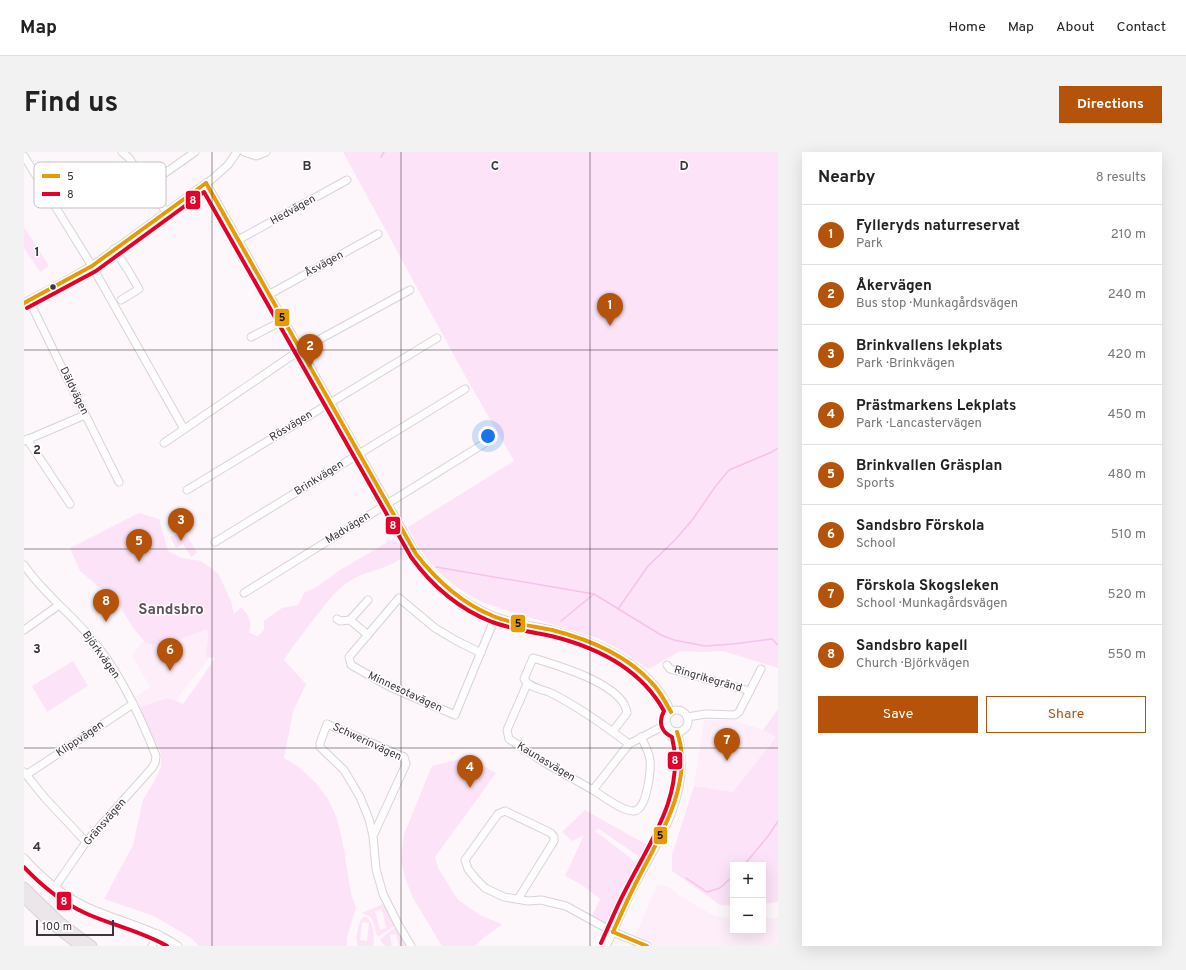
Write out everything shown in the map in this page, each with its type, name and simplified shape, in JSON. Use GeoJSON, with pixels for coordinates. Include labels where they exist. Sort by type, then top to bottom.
{"type":"FeatureCollection","features":[{"type":"Feature","properties":{"kind":"main road"},"geometry":{"type":"LineString","coordinates":[[24,887],[60,922],[92,946]]}},
{"type":"Feature","properties":{"kind":"main road"},"geometry":{"type":"LineString","coordinates":[[24,898],[49,922],[80,946]]}},
{"type":"Feature","properties":{"kind":"street"},"geometry":{"type":"LineString","coordinates":[[122,152],[132,162]]}},
{"type":"Feature","properties":{"kind":"street"},"geometry":{"type":"LineString","coordinates":[[166,172],[195,152]]}},
{"type":"Feature","properties":{"kind":"street"},"geometry":{"type":"LineString","coordinates":[[27,301],[62,284],[92,266],[206,183],[228,165],[238,152]]}},
{"type":"Feature","properties":{"kind":"street"},"geometry":{"type":"LineString","coordinates":[[244,152],[256,156],[266,152]]}},
{"type":"Feature","properties":{"kind":"street"},"geometry":{"type":"LineString","coordinates":[[24,156],[34,172]]}},
{"type":"Feature","properties":{"kind":"street","name":"Hedvägen"},"geometry":{"type":"LineString","coordinates":[[238,240],[347,180]]}},
{"type":"Feature","properties":{"kind":"street"},"geometry":{"type":"LineString","coordinates":[[206,183],[416,554],[438,582],[452,594],[494,617],[582,639],[612,652],[639,671],[652,683],[664,698],[671,712]]}},
{"type":"Feature","properties":{"kind":"street"},"geometry":{"type":"LineString","coordinates":[[56,208],[92,266],[184,429]]}},
{"type":"Feature","properties":{"kind":"street"},"geometry":{"type":"LineString","coordinates":[[163,208],[166,212]]}},
{"type":"Feature","properties":{"kind":"street","name":"Åsvägen"},"geometry":{"type":"LineString","coordinates":[[270,294],[378,234]]}},
{"type":"Feature","properties":{"kind":"street"},"geometry":{"type":"LineString","coordinates":[[114,249],[139,289],[121,300]]}},
{"type":"Feature","properties":{"kind":"street"},"geometry":{"type":"LineString","coordinates":[[164,443],[300,350],[410,290]]}},
{"type":"Feature","properties":{"kind":"street","name":"Däldvägen"},"geometry":{"type":"LineString","coordinates":[[27,301],[119,482]]}},
{"type":"Feature","properties":{"kind":"street"},"geometry":{"type":"LineString","coordinates":[[251,337],[284,320]]}},
{"type":"Feature","properties":{"kind":"street","name":"Rösvägen"},"geometry":{"type":"LineString","coordinates":[[187,490],[437,338]]}},
{"type":"Feature","properties":{"kind":"street","name":"Brinkvägen"},"geometry":{"type":"LineString","coordinates":[[215,542],[465,389]]}},
{"type":"Feature","properties":{"kind":"street"},"geometry":{"type":"LineString","coordinates":[[70,504],[25,440],[85,414]]}},
{"type":"Feature","properties":{"kind":"street","name":"Madvägen"},"geometry":{"type":"LineString","coordinates":[[244,592],[493,438]]}},
{"type":"Feature","properties":{"kind":"street","name":"Björkvägen"},"geometry":{"type":"LineString","coordinates":[[24,565],[91,637],[107,660],[134,704],[148,735],[156,759]]}},
{"type":"Feature","properties":{"kind":"street","name":"Minnesotavägen"},"geometry":{"type":"LineString","coordinates":[[481,653],[435,628],[399,598],[349,657],[351,664],[390,687],[455,715],[481,653],[494,617]]}},
{"type":"Feature","properties":{"kind":"street"},"geometry":{"type":"LineString","coordinates":[[337,619],[340,621],[350,620],[368,600]]}},
{"type":"Feature","properties":{"kind":"street"},"geometry":{"type":"LineString","coordinates":[[24,630],[60,605]]}},
{"type":"Feature","properties":{"kind":"street"},"geometry":{"type":"LineString","coordinates":[[350,620],[368,635]]}},
{"type":"Feature","properties":{"kind":"street","name":"Kaunasvägen"},"geometry":{"type":"LineString","coordinates":[[613,731],[627,713],[626,708],[615,695],[598,683],[572,670],[533,658],[524,679],[527,684],[507,730],[509,739],[545,763],[625,809],[633,811],[642,806],[650,771],[649,754],[641,737]]}},
{"type":"Feature","properties":{"kind":"street","name":"Ringrikegränd"},"geometry":{"type":"LineString","coordinates":[[667,665],[670,669],[750,692]]}},
{"type":"Feature","properties":{"kind":"street","name":"Ringrikegränd"},"geometry":{"type":"LineString","coordinates":[[687,717],[706,714],[735,715],[739,712],[761,670]]}},
{"type":"Feature","properties":{"kind":"street"},"geometry":{"type":"LineString","coordinates":[[527,684],[550,693],[589,714],[628,744]]}},
{"type":"Feature","properties":{"kind":"street","name":"Klippvägen"},"geometry":{"type":"LineString","coordinates":[[25,773],[134,704]]}},
{"type":"Feature","properties":{"kind":"street"},"geometry":{"type":"LineString","coordinates":[[680,711],[687,717],[688,723],[685,728],[677,732],[671,730],[667,724],[667,719],[671,712],[680,711]]}},
{"type":"Feature","properties":{"kind":"street","name":"Schwerinvägen"},"geometry":{"type":"LineString","coordinates":[[373,836],[406,764],[406,760],[404,757],[327,724],[320,742],[320,747],[339,764],[354,785],[365,808],[373,836],[376,869],[383,894],[411,946]]}},
{"type":"Feature","properties":{"kind":"street"},"geometry":{"type":"LineString","coordinates":[[593,790],[628,744],[667,724]]}},
{"type":"Feature","properties":{"kind":"street"},"geometry":{"type":"LineString","coordinates":[[606,946],[630,894],[671,815],[680,779],[680,743],[677,732]]}},
{"type":"Feature","properties":{"kind":"street","name":"Gränsvägen"},"geometry":{"type":"LineString","coordinates":[[55,887],[86,842],[148,773],[156,759]]}},
{"type":"Feature","properties":{"kind":"street"},"geometry":{"type":"LineString","coordinates":[[25,773],[45,798],[86,842]]}},
{"type":"Feature","properties":{"kind":"street"},"geometry":{"type":"LineString","coordinates":[[518,899],[554,841],[554,837],[551,833],[505,811],[498,814],[465,860],[468,868],[485,888],[504,897],[528,901],[541,900],[566,906],[613,932],[647,946]]}},
{"type":"Feature","properties":{"kind":"street"},"geometry":{"type":"LineString","coordinates":[[24,858],[55,887],[69,897],[95,910],[158,934],[178,946]]}},
{"type":"Feature","properties":{"kind":"street"},"geometry":{"type":"LineString","coordinates":[[152,946],[158,934]]}},
{"type":"Feature","properties":{"kind":"shaded area"},"geometry":{"type":"Polygon","coordinates":[[[343,152],[778,152],[778,668],[723,651],[680,651],[649,669],[617,648],[600,639],[487,604],[474,598],[462,591],[430,563],[414,540],[408,527],[514,461],[468,381],[343,152]]]}},
{"type":"Feature","properties":{"kind":"shaded area"},"geometry":{"type":"Polygon","coordinates":[[[24,227],[49,266],[40,272],[24,248],[24,227]]]}},
{"type":"Feature","properties":{"kind":"shaded area"},"geometry":{"type":"Polygon","coordinates":[[[139,513],[159,519],[168,551],[182,558],[201,561],[218,573],[231,601],[234,614],[241,607],[250,619],[251,625],[249,633],[258,636],[264,630],[264,621],[282,608],[298,605],[304,593],[318,586],[340,570],[393,539],[401,544],[404,555],[399,560],[356,577],[338,590],[324,606],[284,660],[306,684],[293,712],[284,758],[299,767],[316,783],[328,799],[337,818],[351,893],[356,908],[347,937],[347,946],[199,946],[191,938],[154,916],[104,899],[133,845],[143,800],[155,780],[161,766],[161,752],[148,729],[140,707],[168,698],[183,704],[215,658],[206,657],[208,640],[207,629],[162,646],[146,643],[134,629],[119,605],[80,571],[70,548],[139,513]]]}},
{"type":"Feature","properties":{"kind":"shaded area"},"geometry":{"type":"Polygon","coordinates":[[[184,521],[188,522],[186,533],[197,553],[191,557],[183,544],[176,548],[170,537],[181,532],[184,521]]]}},
{"type":"Feature","properties":{"kind":"shaded area"},"geometry":{"type":"Polygon","coordinates":[[[192,591],[216,649],[151,732],[135,697],[150,687],[132,655],[145,639],[192,591]]]}},
{"type":"Feature","properties":{"kind":"shaded area"},"geometry":{"type":"Polygon","coordinates":[[[73,661],[88,686],[47,712],[32,686],[73,661]]]}},
{"type":"Feature","properties":{"kind":"shaded area"},"geometry":{"type":"Polygon","coordinates":[[[778,709],[778,902],[766,904],[766,862],[730,862],[730,906],[720,905],[672,871],[672,855],[694,786],[733,792],[776,737],[763,730],[778,709]]]}},
{"type":"Feature","properties":{"kind":"shaded area"},"geometry":{"type":"Polygon","coordinates":[[[704,720],[733,720],[763,730],[776,737],[733,792],[694,786],[704,720]]]}},
{"type":"Feature","properties":{"kind":"shaded area"},"geometry":{"type":"Polygon","coordinates":[[[468,757],[496,773],[435,857],[438,868],[458,900],[480,915],[502,924],[475,946],[442,946],[413,898],[405,878],[401,860],[404,834],[432,766],[468,757]]]}},
{"type":"Feature","properties":{"kind":"shaded area"},"geometry":{"type":"Polygon","coordinates":[[[585,810],[647,845],[646,857],[644,860],[599,829],[595,831],[637,863],[608,925],[592,916],[600,899],[582,885],[565,876],[584,835],[572,841],[562,832],[585,810]]]}},
{"type":"Feature","properties":{"kind":"shaded area"},"geometry":{"type":"Polygon","coordinates":[[[657,885],[668,886],[680,896],[713,915],[730,918],[730,934],[766,934],[766,918],[778,918],[778,946],[631,946],[657,885]]]}},
{"type":"Feature","properties":{"kind":"shaded area"},"geometry":{"type":"Polygon","coordinates":[[[383,904],[395,925],[378,937],[372,919],[367,914],[362,913],[383,904]],[[382,909],[375,911],[380,930],[386,928],[382,909]]]}},
{"type":"Feature","properties":{"kind":"shaded area"},"geometry":{"type":"Polygon","coordinates":[[[362,918],[368,918],[372,925],[374,935],[373,946],[358,946],[356,939],[359,924],[362,918]],[[362,922],[360,940],[367,941],[369,923],[362,922]]]}},
{"type":"Feature","properties":{"kind":"shaded area"},"geometry":{"type":"Polygon","coordinates":[[[396,927],[408,946],[399,946],[396,934],[390,935],[392,946],[386,946],[382,943],[380,939],[396,927]]]}},
{"type":"Feature","properties":{"kind":"waterway"},"geometry":{"type":"LineString","coordinates":[[381,157],[384,152]]}},
{"type":"Feature","properties":{"kind":"waterway"},"geometry":{"type":"LineString","coordinates":[[618,609],[648,566],[675,540],[693,519],[715,487],[729,470],[778,448]]}},
{"type":"Feature","properties":{"kind":"waterway"},"geometry":{"type":"LineString","coordinates":[[436,567],[594,594],[661,635],[674,640],[705,646],[772,639],[778,645]]}},
{"type":"Feature","properties":{"kind":"waterway"},"geometry":{"type":"LineString","coordinates":[[561,621],[594,594]]}},
{"type":"Feature","properties":{"kind":"waterway"},"geometry":{"type":"LineString","coordinates":[[746,862],[769,835],[778,821]]}},
{"type":"Feature","properties":{"kind":"waterway"},"geometry":{"type":"LineString","coordinates":[[686,878],[707,892],[720,888],[730,879]]}},
{"type":"Feature","properties":{"kind":"transit line","name":"5"},"geometry":{"type":"LineString","coordinates":[[206,183],[416,554],[424,564],[450,590],[470,605],[481,611],[508,621],[552,630],[579,638],[593,643],[618,656],[641,672],[651,682],[660,693],[671,712]]}},
{"type":"Feature","properties":{"kind":"transit line","name":"5"},"geometry":{"type":"LineString","coordinates":[[24,303],[92,266],[206,183]]}},
{"type":"Feature","properties":{"kind":"transit line","name":"8"},"geometry":{"type":"LineString","coordinates":[[27,308],[96,271],[204,192],[411,557],[419,568],[447,596],[480,617],[507,627],[551,636],[584,646],[616,662],[643,683],[664,711],[661,723],[665,732],[672,737],[675,758],[674,778],[670,798],[654,836],[622,897],[601,943]]}},
{"type":"Feature","properties":{"kind":"transit line","name":"5"},"geometry":{"type":"LineString","coordinates":[[613,932],[672,808],[678,789],[681,770],[681,751],[677,732]]}},
{"type":"Feature","properties":{"kind":"transit line","name":"8"},"geometry":{"type":"LineString","coordinates":[[24,867],[52,893],[76,909],[147,936],[167,946]]}},
{"type":"Feature","properties":{"kind":"transit line","name":"5"},"geometry":{"type":"LineString","coordinates":[[613,932],[647,946]]}},
{"type":"Feature","properties":{"kind":"place","name":"Fylleryds naturreservat"},"geometry":{"type":"Point","coordinates":[610,326]}},
{"type":"Feature","properties":{"kind":"place","name":"Åkervägen"},"geometry":{"type":"Point","coordinates":[310,367]}},
{"type":"Feature","properties":{"kind":"place","name":"Brinkvallens lekplats"},"geometry":{"type":"Point","coordinates":[181,541]}},
{"type":"Feature","properties":{"kind":"place","name":"Brinkvallen Gräsplan"},"geometry":{"type":"Point","coordinates":[139,562]}},
{"type":"Feature","properties":{"kind":"place","name":"Sandsbro kapell"},"geometry":{"type":"Point","coordinates":[106,622]}},
{"type":"Feature","properties":{"kind":"place","name":"Sandsbro Förskola"},"geometry":{"type":"Point","coordinates":[170,671]}},
{"type":"Feature","properties":{"kind":"place","name":"Förskola Skogsleken"},"geometry":{"type":"Point","coordinates":[727,761]}},
{"type":"Feature","properties":{"kind":"place","name":"Prästmarkens Lekplats"},"geometry":{"type":"Point","coordinates":[470,788]}},
{"type":"Feature","properties":{"kind":"district","name":"Sandsbro"},"geometry":{"type":"Point","coordinates":[171,610]}}]}
